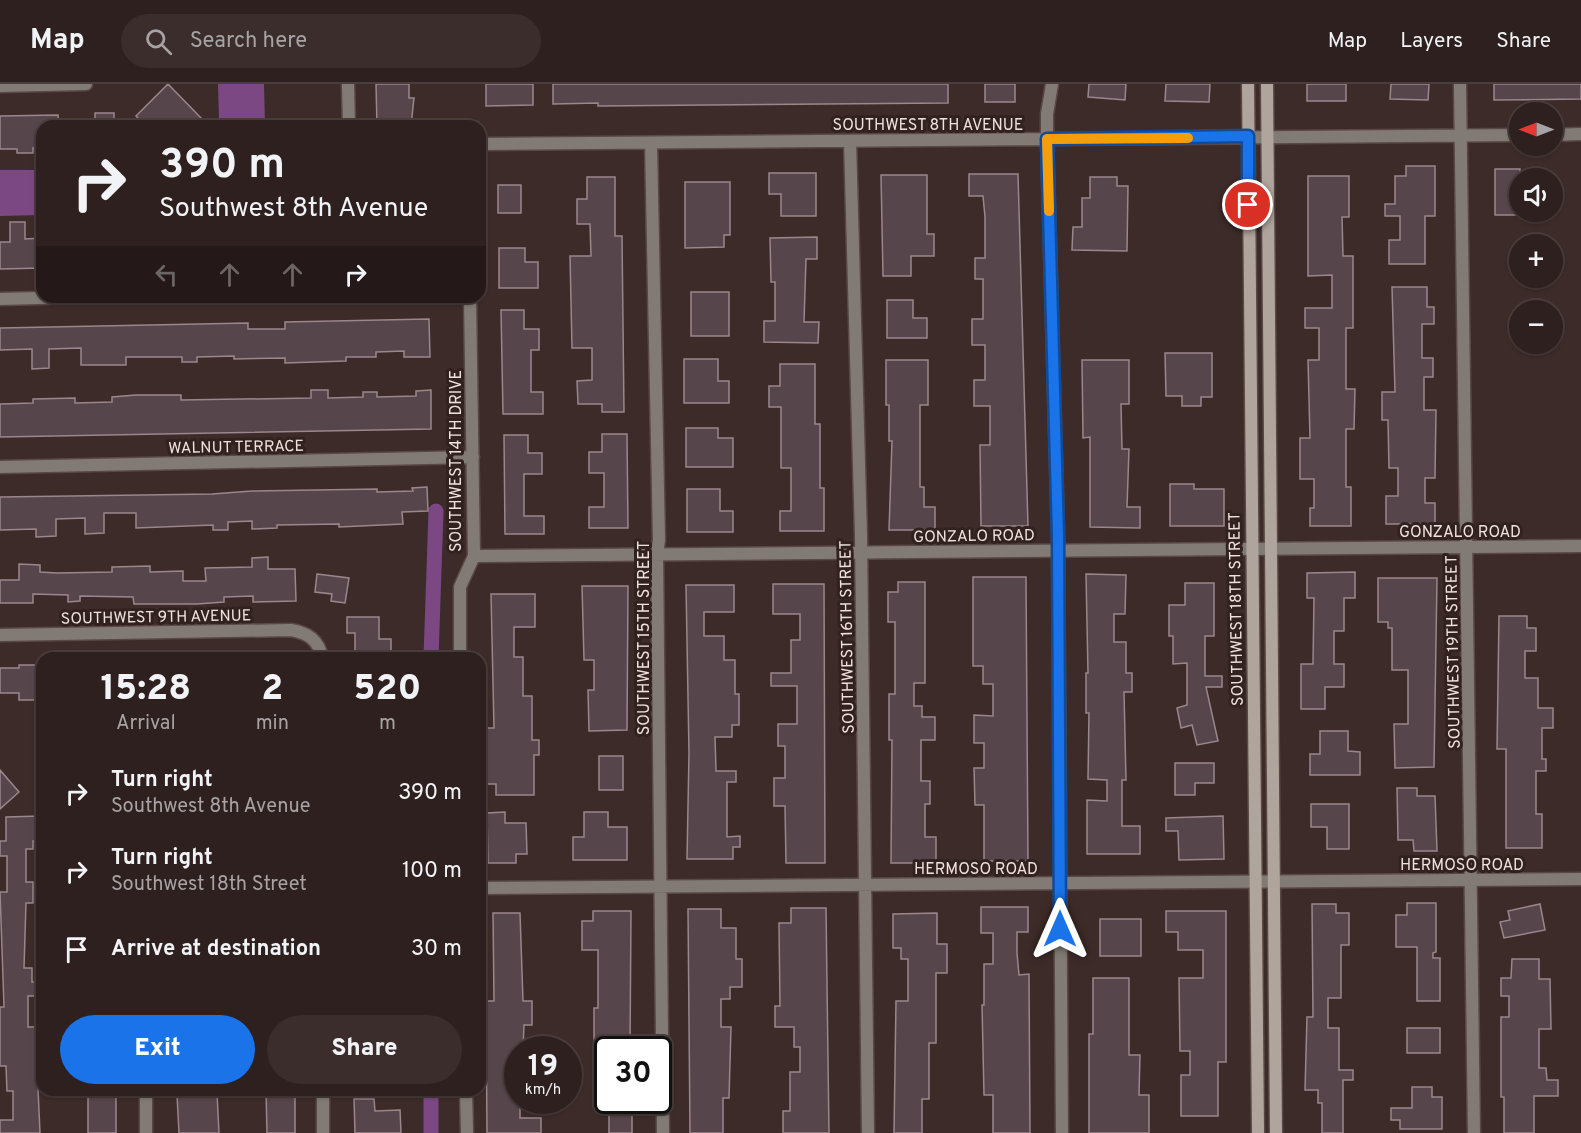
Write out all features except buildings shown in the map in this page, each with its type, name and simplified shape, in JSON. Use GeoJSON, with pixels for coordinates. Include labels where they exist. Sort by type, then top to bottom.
{"type":"FeatureCollection","features":[{"type":"Feature","properties":{"kind":"main road","name":"SOUTHWEST 18TH STREET"},"geometry":{"type":"LineString","coordinates":[[1248,84],[1258,1133]]}},
{"type":"Feature","properties":{"kind":"main road"},"geometry":{"type":"LineString","coordinates":[[1267,84],[1276,1133]]}},
{"type":"Feature","properties":{"kind":"street"},"geometry":{"type":"LineString","coordinates":[[0,86],[86,84]]}},
{"type":"Feature","properties":{"kind":"street"},"geometry":{"type":"LineString","coordinates":[[348,84],[349,120]]}},
{"type":"Feature","properties":{"kind":"street"},"geometry":{"type":"LineString","coordinates":[[1052,84],[1047,139],[1057,550],[1062,1133]]}},
{"type":"Feature","properties":{"kind":"street","name":"SOUTHWEST 19TH STREET"},"geometry":{"type":"LineString","coordinates":[[1460,84],[1474,1133]]}},
{"type":"Feature","properties":{"kind":"street","name":"SOUTHWEST 8TH AVENUE"},"geometry":{"type":"LineString","coordinates":[[486,144],[1509,135]]}},
{"type":"Feature","properties":{"kind":"street"},"geometry":{"type":"LineString","coordinates":[[1563,135],[1581,135]]}},
{"type":"Feature","properties":{"kind":"street","name":"SOUTHWEST 16TH STREET"},"geometry":{"type":"LineString","coordinates":[[850,141],[861,552],[868,1133]]}},
{"type":"Feature","properties":{"kind":"street","name":"SOUTHWEST 15TH STREET"},"geometry":{"type":"LineString","coordinates":[[651,143],[659,540],[657,553],[663,1133]]}},
{"type":"Feature","properties":{"kind":"street"},"geometry":{"type":"LineString","coordinates":[[0,298],[36,298]]}},
{"type":"Feature","properties":{"kind":"street","name":"SOUTHWEST 14TH DRIVE"},"geometry":{"type":"LineString","coordinates":[[460,652],[460,587],[474,556],[470,303]]}},
{"type":"Feature","properties":{"kind":"street","name":"WALNUT TERRACE"},"geometry":{"type":"LineString","coordinates":[[0,467],[473,457]]}},
{"type":"Feature","properties":{"kind":"street","name":"GONZALO ROAD"},"geometry":{"type":"LineString","coordinates":[[474,556],[1581,546]]}},
{"type":"Feature","properties":{"kind":"street","name":"SOUTHWEST 9TH AVENUE"},"geometry":{"type":"LineString","coordinates":[[0,635],[291,630],[305,633],[316,642],[320,652]]}},
{"type":"Feature","properties":{"kind":"street","name":"HERMOSO ROAD"},"geometry":{"type":"LineString","coordinates":[[486,888],[1581,879]]}},
{"type":"Feature","properties":{"kind":"street"},"geometry":{"type":"LineString","coordinates":[[146,1096],[146,1133]]}},
{"type":"Feature","properties":{"kind":"street"},"geometry":{"type":"LineString","coordinates":[[323,1096],[323,1133]]}},
{"type":"Feature","properties":{"kind":"street"},"geometry":{"type":"LineString","coordinates":[[466,1096],[466,1133]]}},
{"type":"Feature","properties":{"kind":"shaded area"},"geometry":{"type":"Polygon","coordinates":[[[218,84],[264,84],[265,120],[219,119],[218,84]]]}},
{"type":"Feature","properties":{"kind":"shaded area"},"geometry":{"type":"Polygon","coordinates":[[[0,170],[36,170],[36,215],[0,216],[0,170]]]}},
{"type":"Feature","properties":{"kind":"waterway"},"geometry":{"type":"LineString","coordinates":[[431,652],[436,511]]}},
{"type":"Feature","properties":{"kind":"waterway"},"geometry":{"type":"LineString","coordinates":[[431,1096],[431,1133]]}},
{"type":"Feature","properties":{"kind":"slow traffic"},"geometry":{"type":"LineString","coordinates":[[1049,211],[1047,139],[1188,138]]}},
{"type":"Feature","properties":{"kind":"route"},"geometry":{"type":"LineString","coordinates":[[1060,929],[1058,535],[1047,139],[1248,136],[1248,205]]}}]}
